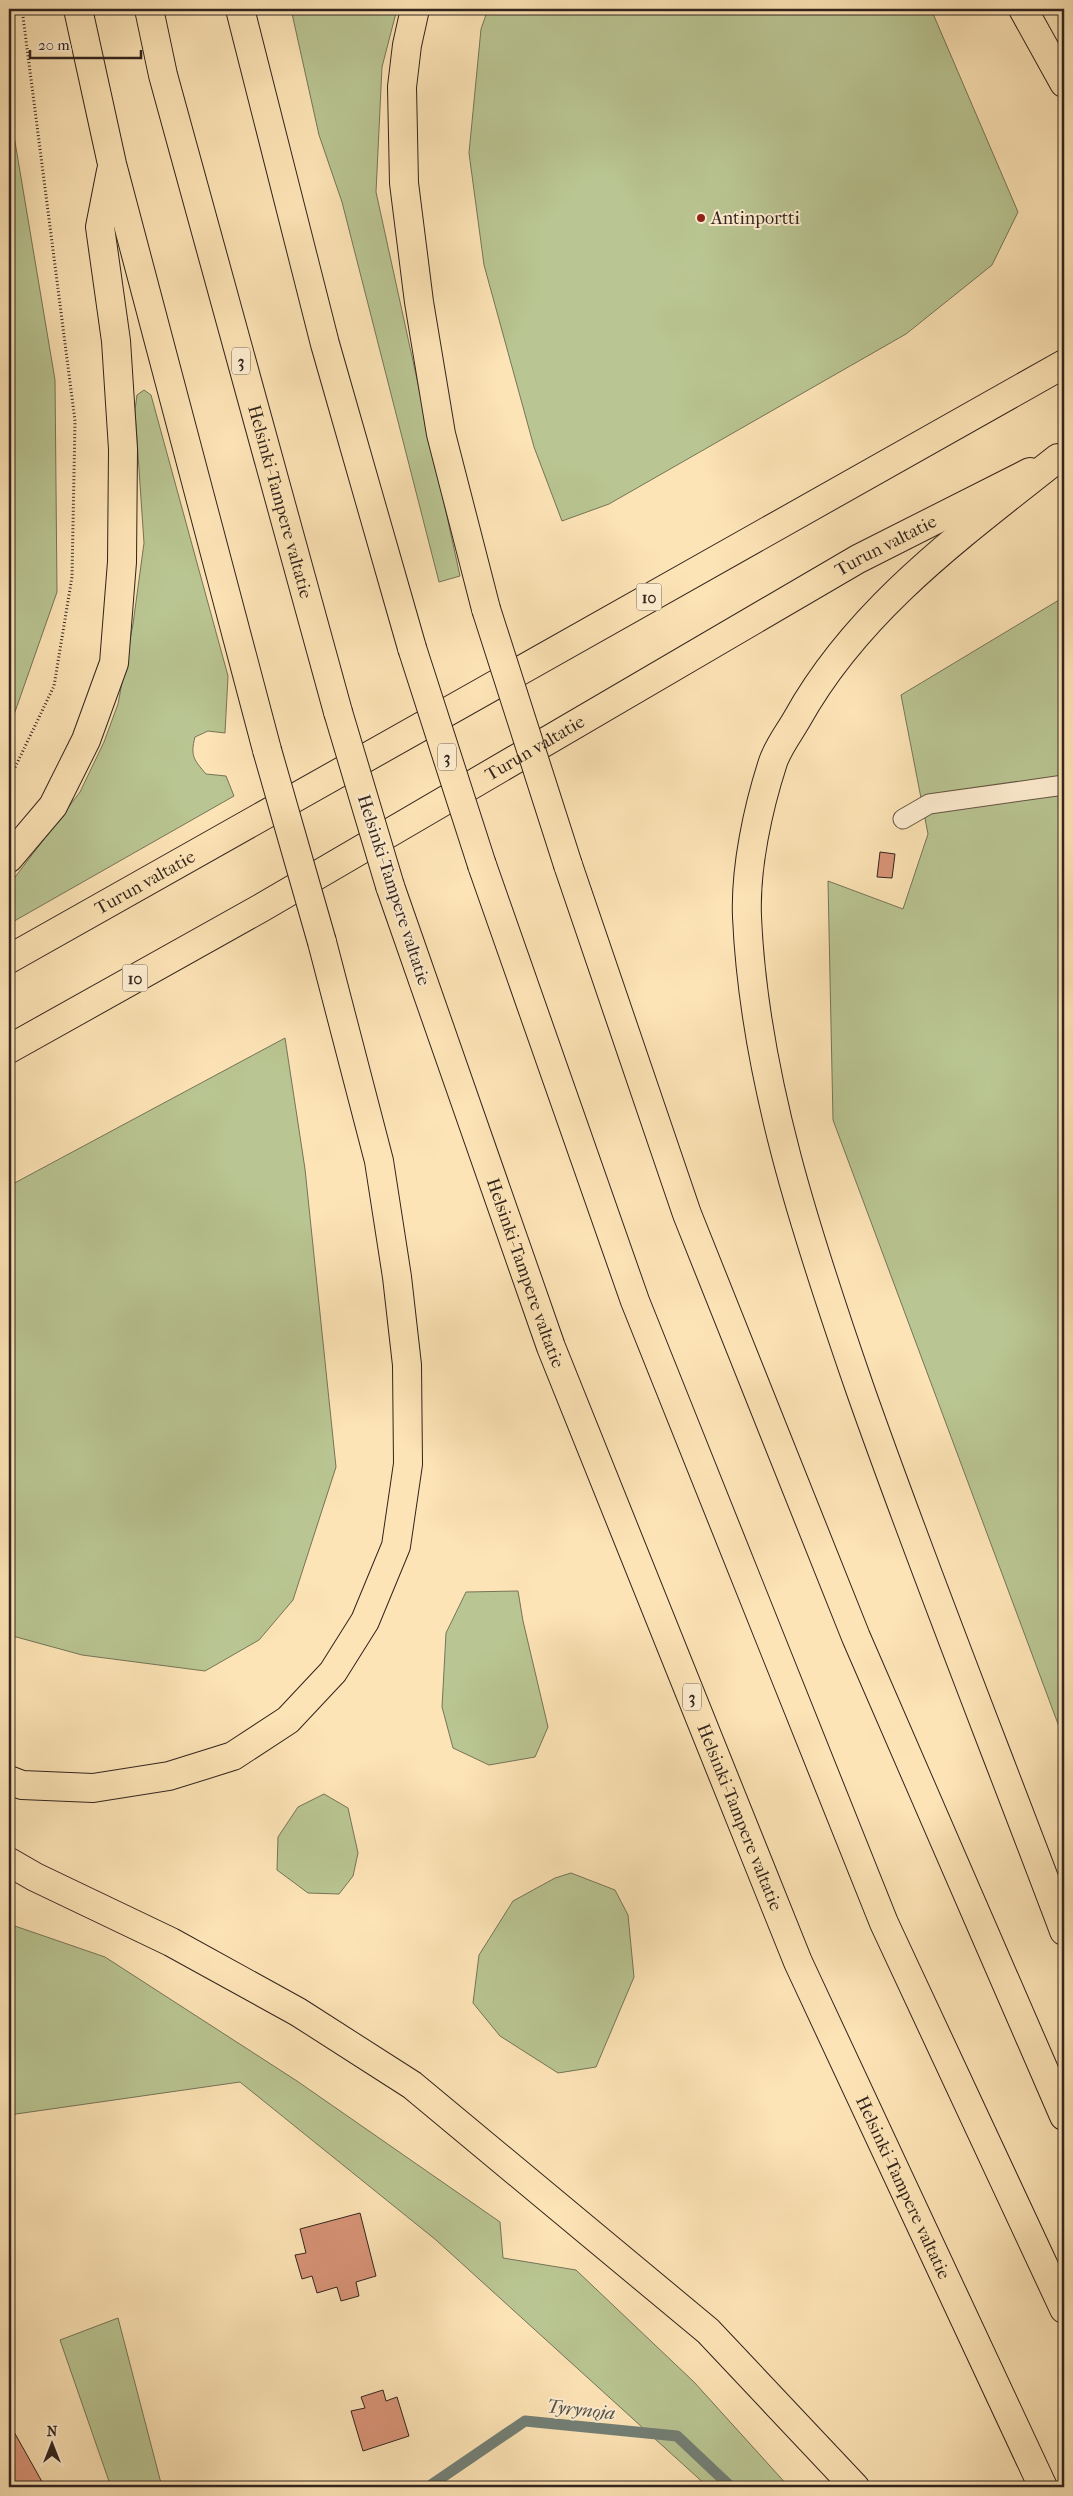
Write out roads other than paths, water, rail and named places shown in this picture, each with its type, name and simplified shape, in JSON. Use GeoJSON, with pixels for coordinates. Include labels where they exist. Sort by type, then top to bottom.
{"type":"FeatureCollection","features":[{"type":"Feature","properties":{"kind":"highway"},"geometry":{"type":"LineString","coordinates":[[9,1780],[22,1784],[93,1788],[169,1776],[233,1756],[288,1720],[334,1672],[365,1621],[396,1546],[408,1464],[407,1365],[397,1277],[379,1161],[322,942],[267,750],[112,164],[78,9]]}},
{"type":"Feature","properties":{"kind":"highway","name":"Helsinki-Tampere valtatie"},"geometry":{"type":"LineString","coordinates":[[149,9],[163,75],[338,712],[390,886],[551,1347],[791,1943],[1043,2487]]}},
{"type":"Feature","properties":{"kind":"highway","name":"3"},"geometry":{"type":"LineString","coordinates":[[240,9],[325,344],[412,648],[482,865],[635,1301],[884,1922],[1064,2308]]}},
{"type":"Feature","properties":{"kind":"highway"},"geometry":{"type":"LineString","coordinates":[[415,9],[407,45],[402,87],[404,183],[419,302],[441,434],[486,608],[568,865],[691,1223],[856,1637],[1064,2116]]}},
{"type":"Feature","properties":{"kind":"highway"},"geometry":{"type":"LineString","coordinates":[[1023,9],[1064,83]]}},
{"type":"Feature","properties":{"kind":"highway"},"geometry":{"type":"LineString","coordinates":[[9,858],[53,806],[86,740],[114,663],[122,562],[123,449],[116,341],[100,227],[112,164]]}},
{"type":"Feature","properties":{"kind":"highway","name":"Turun valtatie"},"geometry":{"type":"LineString","coordinates":[[9,959],[1064,364]]}},
{"type":"Feature","properties":{"kind":"highway"},"geometry":{"type":"LineString","coordinates":[[1061,456],[926,562],[852,637],[813,688],[774,759],[753,843],[746,912],[752,984],[769,1084],[833,1310],[885,1459],[1064,1931]]}},
{"type":"Feature","properties":{"kind":"highway","name":"Turun valtatie"},"geometry":{"type":"LineString","coordinates":[[9,1049],[278,898],[858,559],[1061,456]]}},
{"type":"Feature","properties":{"kind":"highway"},"geometry":{"type":"LineString","coordinates":[[9,1862],[35,1877],[171,1942],[298,2012],[412,2086],[708,2330],[855,2487]]}},
{"type":"Feature","properties":{"kind":"lane"},"geometry":{"type":"LineString","coordinates":[[903,819],[929,804],[1064,785]]}},
{"type":"Feature","properties":{"kind":"waterway","name":"Tyrynoja"},"geometry":{"type":"LineString","coordinates":[[428,2487],[525,2421],[677,2436],[731,2487]]}},
{"type":"Feature","properties":{"kind":"place","name":"Antinportti"},"geometry":{"type":"Point","coordinates":[701,218]}}]}
